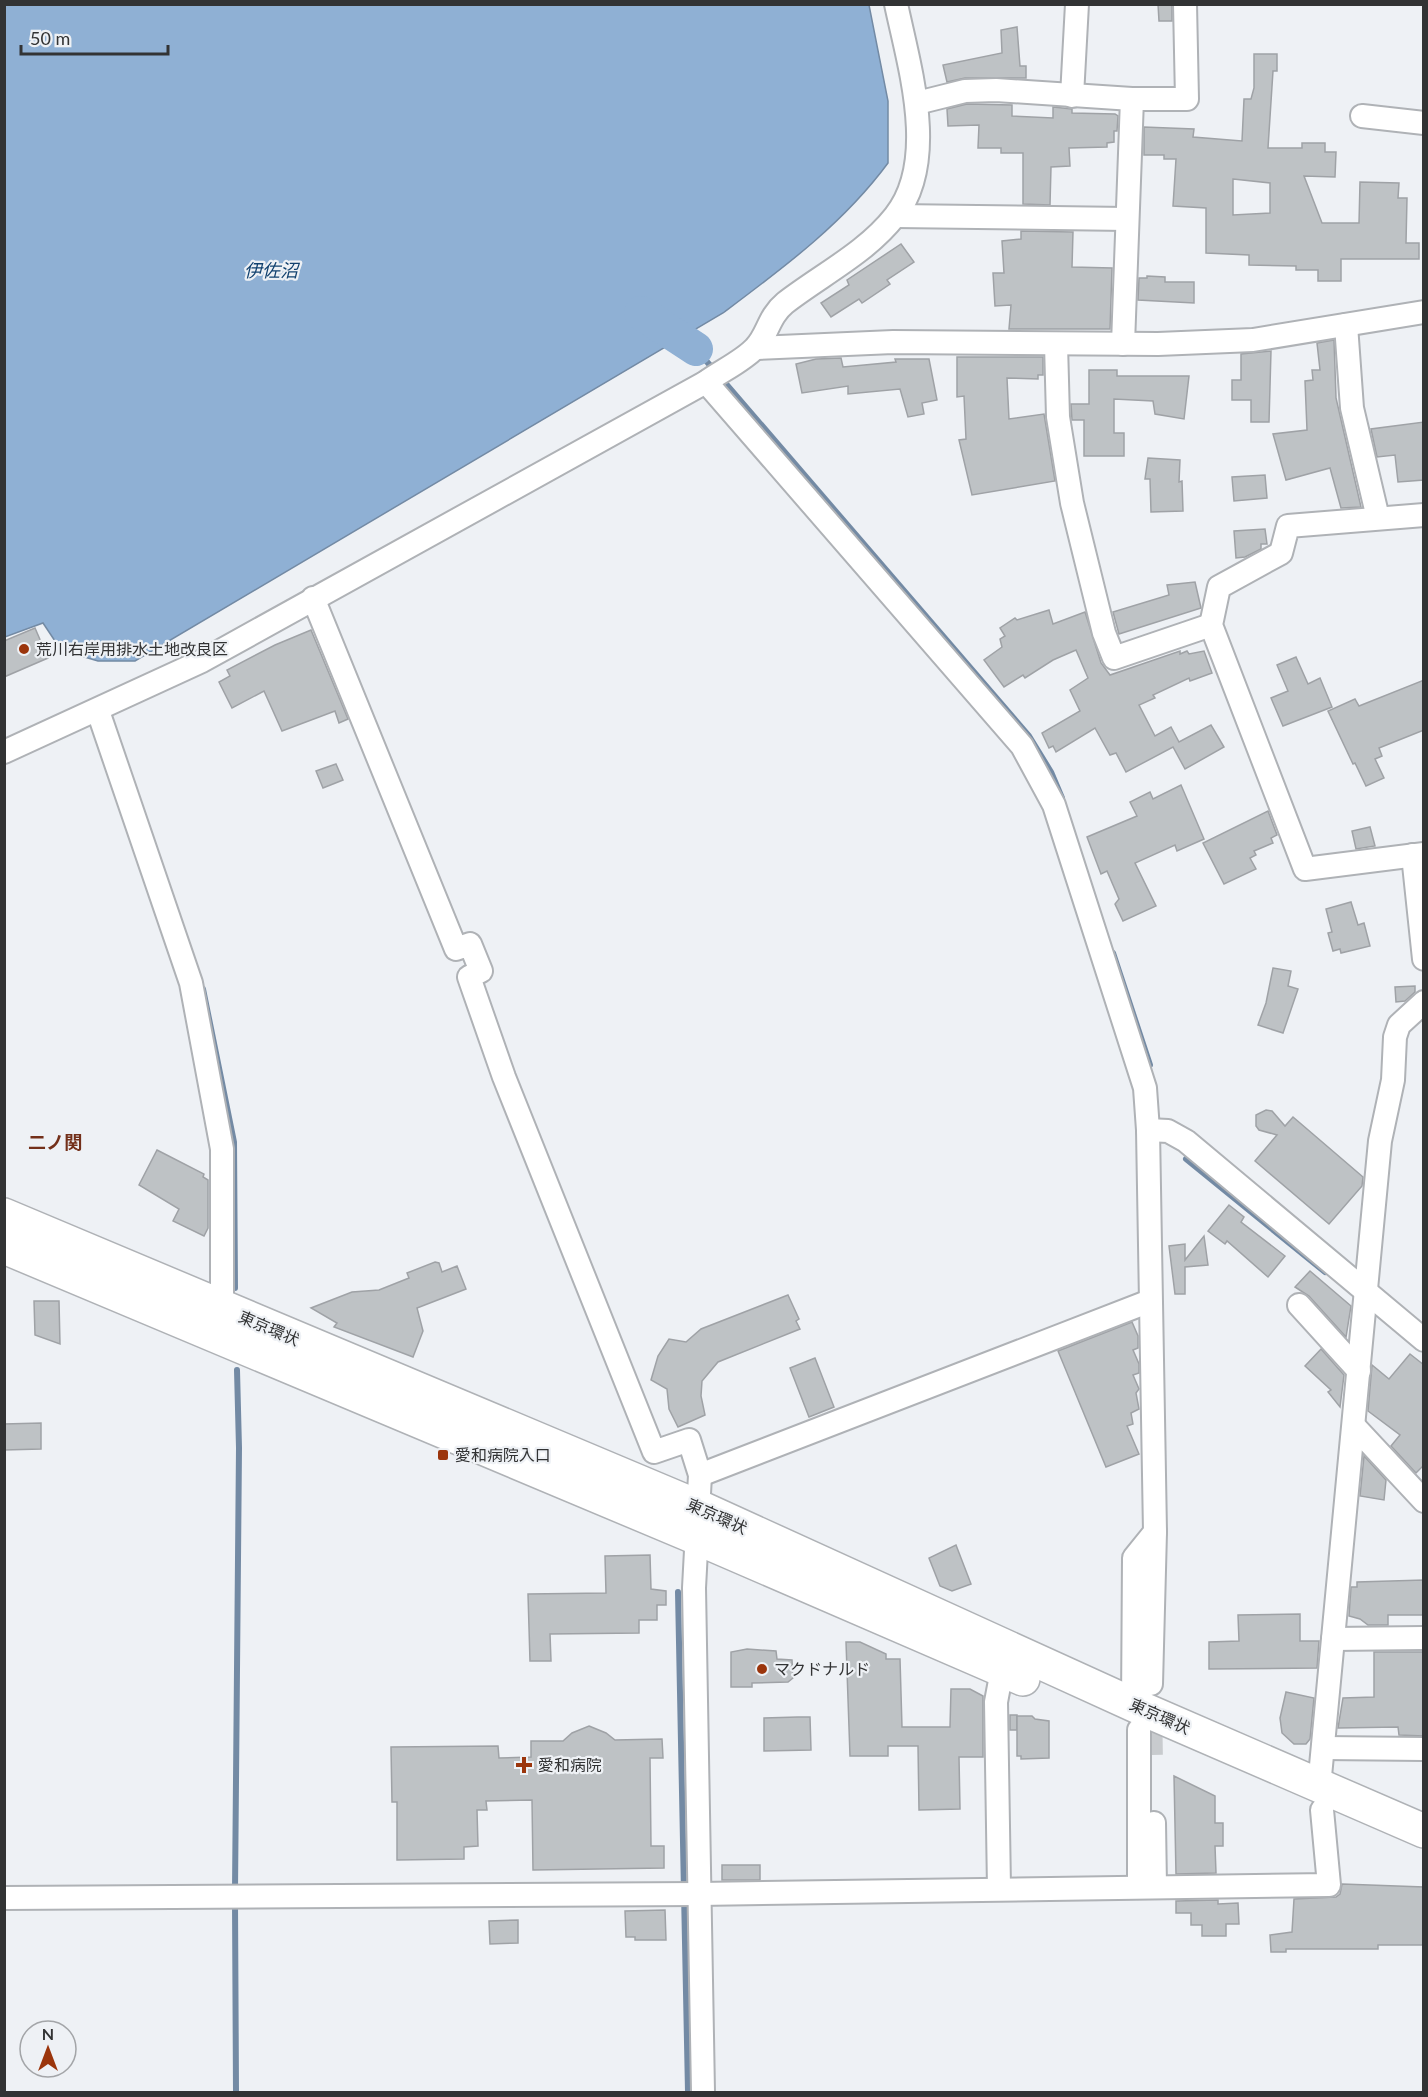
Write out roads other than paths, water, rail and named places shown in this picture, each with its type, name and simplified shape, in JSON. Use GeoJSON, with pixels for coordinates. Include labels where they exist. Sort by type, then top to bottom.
{"type":"FeatureCollection","features":[{"type":"Feature","properties":{"kind":"highway","name":"東京環状"},"geometry":{"type":"LineString","coordinates":[[4,1215],[222,1308],[698,1523],[1002,1670],[1141,1706]]}},
{"type":"Feature","properties":{"kind":"highway","name":"東京環状"},"geometry":{"type":"LineString","coordinates":[[4,1247],[698,1523],[1141,1706],[1321,1798],[1424,1855]]}},
{"type":"Feature","properties":{"kind":"highway","name":"東京環状"},"geometry":{"type":"LineString","coordinates":[[1321,1798],[1424,1831]]}},
{"type":"Feature","properties":{"kind":"street"},"geometry":{"type":"LineString","coordinates":[[4,752],[98,711],[202,661],[706,382],[756,348],[770,319],[783,305],[861,249],[896,216],[908,194],[915,168],[917,103],[896,4]]}},
{"type":"Feature","properties":{"kind":"street"},"geometry":{"type":"LineString","coordinates":[[1072,96],[1077,4]]}},
{"type":"Feature","properties":{"kind":"street"},"geometry":{"type":"LineString","coordinates":[[917,103],[965,91],[996,90],[1132,99],[1187,99],[1185,4]]}},
{"type":"Feature","properties":{"kind":"street"},"geometry":{"type":"LineString","coordinates":[[1123,344],[1132,99]]}},
{"type":"Feature","properties":{"kind":"street"},"geometry":{"type":"LineString","coordinates":[[1362,116],[1424,123]]}},
{"type":"Feature","properties":{"kind":"street"},"geometry":{"type":"LineString","coordinates":[[896,216],[1127,219]]}},
{"type":"Feature","properties":{"kind":"street"},"geometry":{"type":"LineString","coordinates":[[756,348],[893,342],[1123,344],[1253,340],[1424,312]]}},
{"type":"Feature","properties":{"kind":"street"},"geometry":{"type":"LineString","coordinates":[[1346,325],[1352,408],[1378,518]]}},
{"type":"Feature","properties":{"kind":"street"},"geometry":{"type":"LineString","coordinates":[[1056,344],[1058,417],[1072,502],[1104,633],[1114,658],[1211,625]]}},
{"type":"Feature","properties":{"kind":"street"},"geometry":{"type":"LineString","coordinates":[[706,382],[1022,746],[1041,777],[1054,805],[1145,1088],[1148,1130],[1155,1532],[1134,1558],[1147,1886]]}},
{"type":"Feature","properties":{"kind":"street"},"geometry":{"type":"LineString","coordinates":[[1424,516],[1288,526],[1281,553],[1220,587],[1211,625],[1305,868],[1418,855],[1424,959]]}},
{"type":"Feature","properties":{"kind":"street"},"geometry":{"type":"LineString","coordinates":[[313,598],[456,949],[470,944],[481,971],[468,977],[504,1077],[654,1452],[689,1440],[700,1475],[694,1588],[703,2092]]}},
{"type":"Feature","properties":{"kind":"street"},"geometry":{"type":"LineString","coordinates":[[98,711],[191,983],[199,1015],[222,1149],[222,1308]]}},
{"type":"Feature","properties":{"kind":"street"},"geometry":{"type":"LineString","coordinates":[[4,1898],[699,1894],[1329,1885],[1321,1798],[1323,1748],[1380,1141],[1393,1080],[1395,1037],[1399,1025],[1424,1002]]}},
{"type":"Feature","properties":{"kind":"street"},"geometry":{"type":"LineString","coordinates":[[1148,1130],[1168,1131],[1186,1141],[1424,1340]]}},
{"type":"Feature","properties":{"kind":"street"},"geometry":{"type":"LineString","coordinates":[[700,1475],[1150,1300]]}},
{"type":"Feature","properties":{"kind":"street"},"geometry":{"type":"LineString","coordinates":[[1299,1305],[1359,1371]]}},
{"type":"Feature","properties":{"kind":"street"},"geometry":{"type":"LineString","coordinates":[[1354,1426],[1421,1494]]}},
{"type":"Feature","properties":{"kind":"street"},"geometry":{"type":"LineString","coordinates":[[1334,1639],[1424,1638]]}},
{"type":"Feature","properties":{"kind":"street"},"geometry":{"type":"LineString","coordinates":[[999,1888],[996,1702],[1002,1670]]}},
{"type":"Feature","properties":{"kind":"street"},"geometry":{"type":"LineString","coordinates":[[1323,1748],[1424,1749]]}},
{"type":"Feature","properties":{"kind":"street"},"geometry":{"type":"LineString","coordinates":[[1147,1886],[1152,1764]]}},
{"type":"Feature","properties":{"kind":"water","name":"伊佐沼"},"geometry":{"type":"Polygon","coordinates":[[[5,4],[869,5],[888,101],[888,163],[852,206],[832,225],[790,262],[723,313],[135,661],[98,661],[61,650],[43,623],[5,637],[5,4]]]}},
{"type":"Feature","properties":{"kind":"waterway","name":"伊佐沼"},"geometry":{"type":"LineString","coordinates":[[641,313],[696,349]]}},
{"type":"Feature","properties":{"kind":"waterway"},"geometry":{"type":"LineString","coordinates":[[696,349],[1029,736],[1051,772],[1062,798]]}},
{"type":"Feature","properties":{"kind":"waterway"},"geometry":{"type":"LineString","coordinates":[[1113,953],[1150,1065]]}},
{"type":"Feature","properties":{"kind":"waterway"},"geometry":{"type":"LineString","coordinates":[[203,989],[234,1142],[235,1288]]}},
{"type":"Feature","properties":{"kind":"waterway"},"geometry":{"type":"LineString","coordinates":[[1186,1159],[1325,1272]]}},
{"type":"Feature","properties":{"kind":"waterway"},"geometry":{"type":"LineString","coordinates":[[235,1891],[239,1448],[237,1370]]}},
{"type":"Feature","properties":{"kind":"waterway"},"geometry":{"type":"LineString","coordinates":[[678,1592],[688,2092]]}},
{"type":"Feature","properties":{"kind":"waterway"},"geometry":{"type":"LineString","coordinates":[[235,1902],[236,2092]]}},
{"type":"Feature","properties":{"kind":"tunnel"},"geometry":{"type":"LineString","coordinates":[[1151,1700],[1152,1764]]}},
{"type":"Feature","properties":{"kind":"place","name":"荒川右岸用排水土地改良区"},"geometry":{"type":"Point","coordinates":[24,649]}},
{"type":"Feature","properties":{"kind":"place","name":"愛和病院入口"},"geometry":{"type":"Point","coordinates":[443,1455]}},
{"type":"Feature","properties":{"kind":"place","name":"マクドナルド"},"geometry":{"type":"Point","coordinates":[762,1669]}},
{"type":"Feature","properties":{"kind":"place","name":"愛和病院"},"geometry":{"type":"Point","coordinates":[524,1765]}},
{"type":"Feature","properties":{"kind":"district","name":"二ノ関"},"geometry":{"type":"Point","coordinates":[55,1143]}}]}
